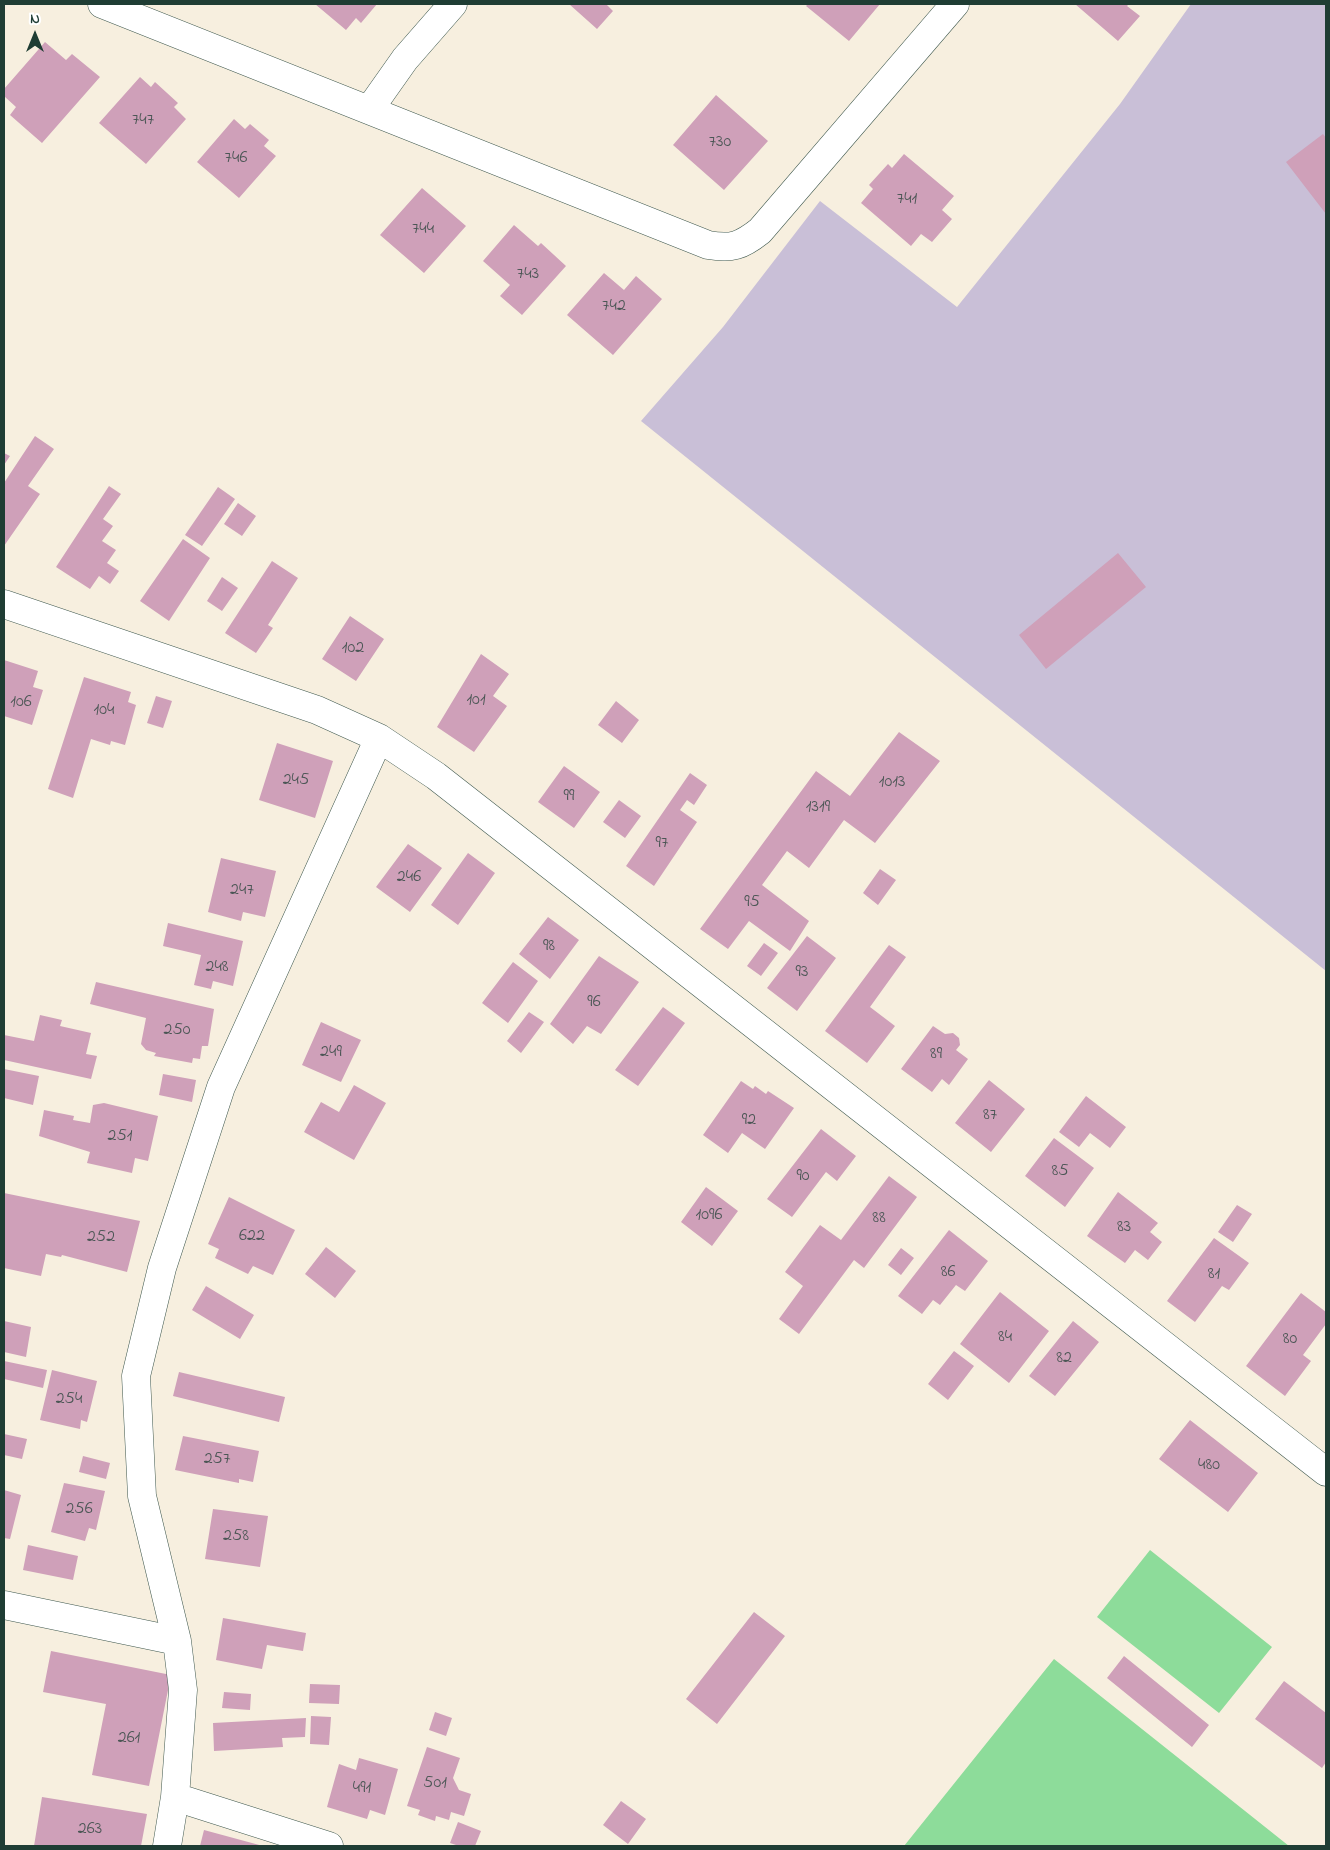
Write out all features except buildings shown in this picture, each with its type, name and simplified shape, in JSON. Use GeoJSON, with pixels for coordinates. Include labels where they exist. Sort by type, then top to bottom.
{"type":"FeatureCollection","features":[{"type":"Feature","properties":{"kind":"street"},"geometry":{"type":"LineString","coordinates":[[102,4],[708,245],[728,248],[746,243],[760,232],[955,4]]}},
{"type":"Feature","properties":{"kind":"street"},"geometry":{"type":"LineString","coordinates":[[368,110],[405,59],[453,4]]}},
{"type":"Feature","properties":{"kind":"street"},"geometry":{"type":"LineString","coordinates":[[4,604],[317,710],[379,738],[436,776],[1326,1472]]}},
{"type":"Feature","properties":{"kind":"street"},"geometry":{"type":"LineString","coordinates":[[167,1846],[175,1797],[183,1690],[177,1641],[142,1496],[136,1376],[162,1268],[221,1087],[379,738]]}},
{"type":"Feature","properties":{"kind":"street"},"geometry":{"type":"LineString","coordinates":[[4,1605],[177,1641]]}},
{"type":"Feature","properties":{"kind":"street"},"geometry":{"type":"LineString","coordinates":[[175,1797],[329,1846]]}},
{"type":"Feature","properties":{"kind":"shaded area"},"geometry":{"type":"Polygon","coordinates":[[[1191,4],[1326,4],[1326,971],[641,421],[723,327],[820,201],[957,307],[1120,104],[1191,4]]]}},
{"type":"Feature","properties":{"kind":"green space"},"geometry":{"type":"Polygon","coordinates":[[[1150,1550],[1272,1647],[1219,1713],[1097,1617],[1150,1550]]]}},
{"type":"Feature","properties":{"kind":"green space"},"geometry":{"type":"Polygon","coordinates":[[[1054,1659],[1289,1846],[904,1846],[1054,1659]]]}}]}
